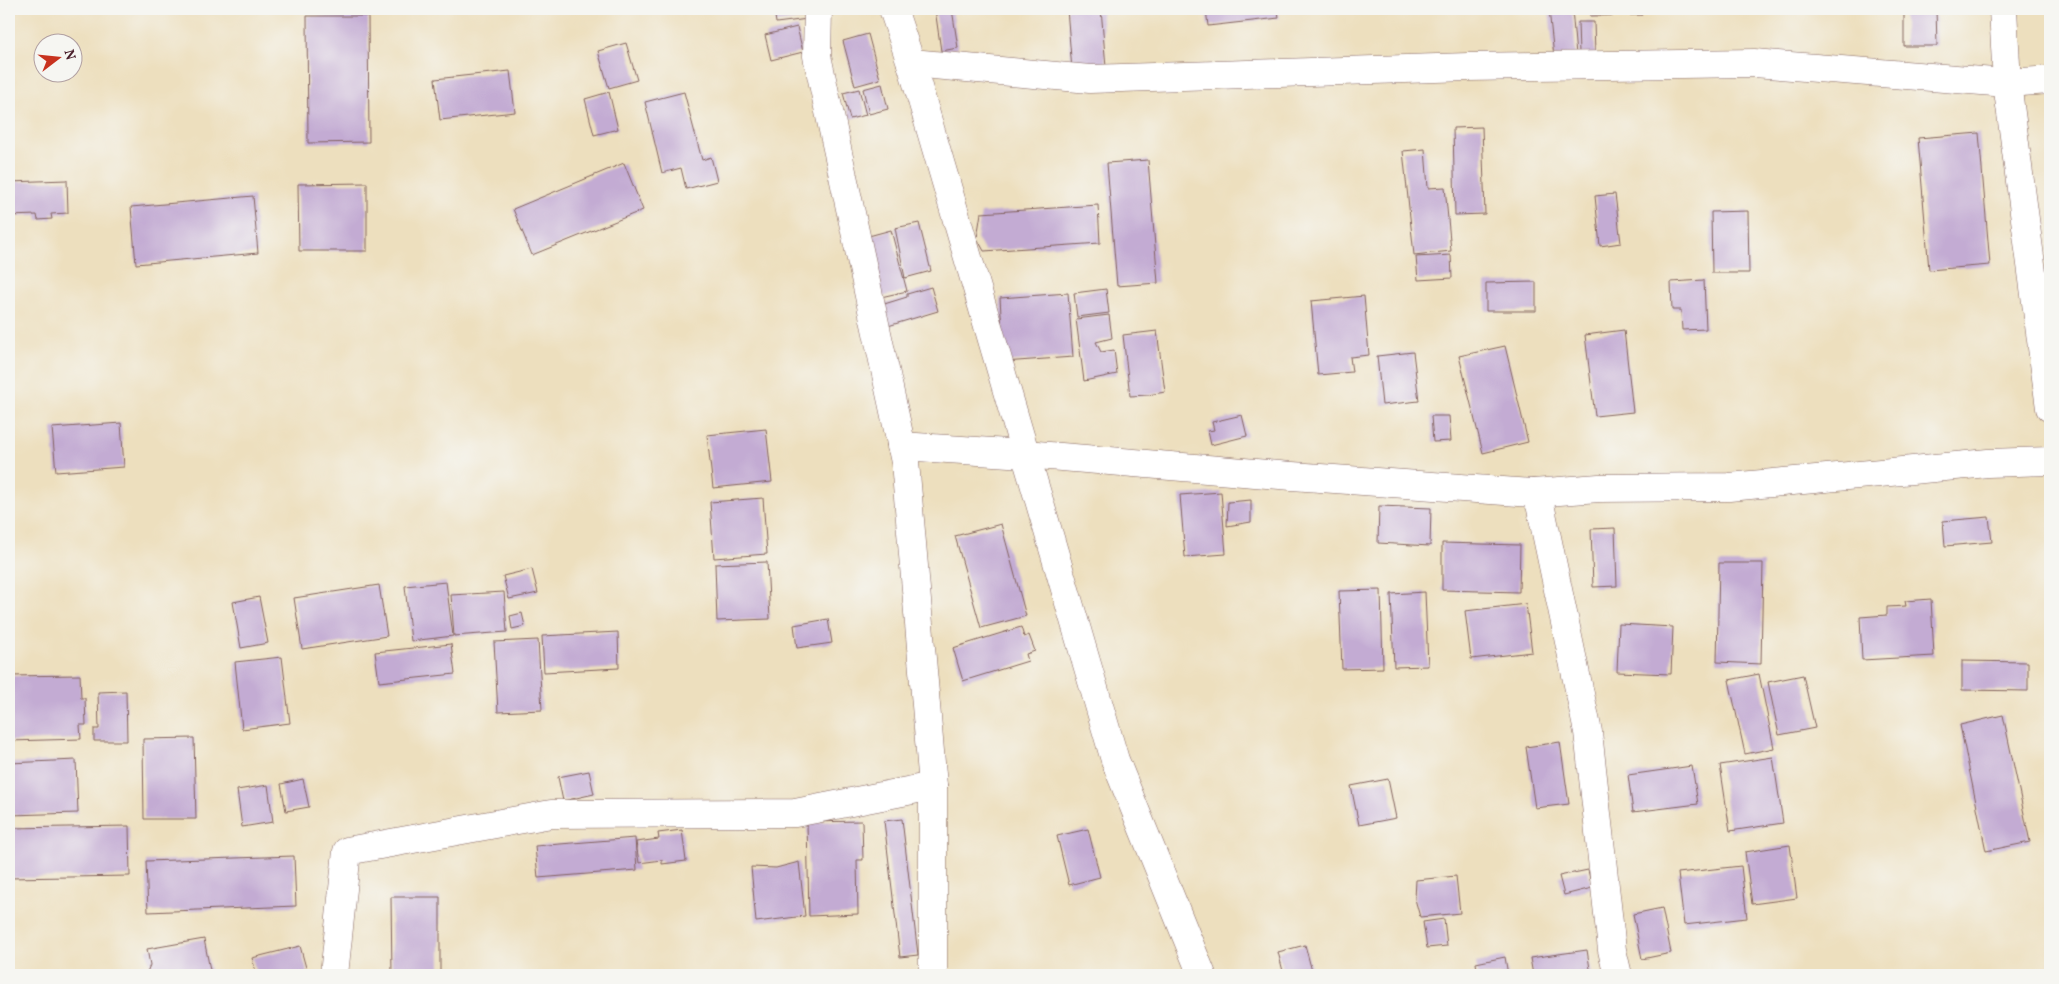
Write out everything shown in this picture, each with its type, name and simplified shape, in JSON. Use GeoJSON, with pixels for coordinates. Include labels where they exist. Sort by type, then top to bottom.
{"type":"FeatureCollection","features":[{"type":"Feature","properties":{"kind":"street"},"geometry":{"type":"LineString","coordinates":[[818,9],[817,56],[905,462],[933,786],[933,975]]}},
{"type":"Feature","properties":{"kind":"street"},"geometry":{"type":"LineString","coordinates":[[893,9],[911,63],[1115,760],[1202,975]]}},
{"type":"Feature","properties":{"kind":"street"},"geometry":{"type":"LineString","coordinates":[[2003,9],[2007,83],[2050,408]]}},
{"type":"Feature","properties":{"kind":"street"},"geometry":{"type":"LineString","coordinates":[[911,63],[1090,79],[1468,68],[1754,63],[2007,83],[2050,80]]}},
{"type":"Feature","properties":{"kind":"street"},"geometry":{"type":"LineString","coordinates":[[901,446],[1533,494],[1599,488],[1729,487],[1988,463],[2050,461]]}},
{"type":"Feature","properties":{"kind":"street"},"geometry":{"type":"LineString","coordinates":[[1533,494],[1540,504],[1588,732],[1612,950],[1618,975]]}},
{"type":"Feature","properties":{"kind":"street"},"geometry":{"type":"LineString","coordinates":[[334,975],[347,851],[551,814],[795,813],[933,786]]}},
{"type":"Feature","properties":{"kind":"building"},"geometry":{"type":"Polygon","coordinates":[[[774,9],[806,9],[808,19],[776,23],[774,9]]]}},
{"type":"Feature","properties":{"kind":"building"},"geometry":{"type":"Polygon","coordinates":[[[935,9],[952,9],[958,48],[941,51],[935,9]]]}},
{"type":"Feature","properties":{"kind":"building"},"geometry":{"type":"Polygon","coordinates":[[[1067,9],[1101,9],[1106,67],[1072,70],[1067,9]]]}},
{"type":"Feature","properties":{"kind":"building"},"geometry":{"type":"Polygon","coordinates":[[[1206,9],[1278,9],[1279,18],[1208,26],[1206,9]]]}},
{"type":"Feature","properties":{"kind":"building"},"geometry":{"type":"Polygon","coordinates":[[[1549,9],[1572,9],[1576,55],[1554,57],[1549,9]]]}},
{"type":"Feature","properties":{"kind":"building"},"geometry":{"type":"Polygon","coordinates":[[[1590,9],[1641,9],[1642,15],[1590,16],[1590,9]]]}},
{"type":"Feature","properties":{"kind":"building"},"geometry":{"type":"Polygon","coordinates":[[[1904,9],[1936,9],[1937,46],[1904,46],[1904,9]]]}},
{"type":"Feature","properties":{"kind":"building"},"geometry":{"type":"Polygon","coordinates":[[[307,16],[368,16],[369,142],[308,143],[307,16]]]}},
{"type":"Feature","properties":{"kind":"building"},"geometry":{"type":"Polygon","coordinates":[[[1578,22],[1594,22],[1595,54],[1579,54],[1578,22]]]}},
{"type":"Feature","properties":{"kind":"building"},"geometry":{"type":"Polygon","coordinates":[[[797,27],[803,52],[771,60],[765,35],[797,27]]]}},
{"type":"Feature","properties":{"kind":"building"},"geometry":{"type":"Polygon","coordinates":[[[868,34],[880,79],[855,86],[843,41],[868,34]]]}},
{"type":"Feature","properties":{"kind":"building"},"geometry":{"type":"Polygon","coordinates":[[[626,43],[637,80],[609,88],[598,51],[626,43]]]}},
{"type":"Feature","properties":{"kind":"building"},"geometry":{"type":"Polygon","coordinates":[[[510,71],[515,112],[440,120],[435,79],[510,71]]]}},
{"type":"Feature","properties":{"kind":"building"},"geometry":{"type":"Polygon","coordinates":[[[882,84],[888,109],[869,114],[863,89],[882,84]]]}},
{"type":"Feature","properties":{"kind":"building"},"geometry":{"type":"Polygon","coordinates":[[[859,89],[866,115],[850,119],[843,93],[859,89]]]}},
{"type":"Feature","properties":{"kind":"building"},"geometry":{"type":"Polygon","coordinates":[[[609,92],[618,129],[594,135],[585,99],[609,92]]]}},
{"type":"Feature","properties":{"kind":"building"},"geometry":{"type":"Polygon","coordinates":[[[684,92],[702,160],[711,157],[717,181],[686,189],[681,168],[662,173],[645,102],[684,92]]]}},
{"type":"Feature","properties":{"kind":"building"},"geometry":{"type":"Polygon","coordinates":[[[1482,127],[1485,214],[1455,215],[1453,128],[1482,127]]]}},
{"type":"Feature","properties":{"kind":"building"},"geometry":{"type":"Polygon","coordinates":[[[1979,133],[1990,265],[1929,270],[1918,138],[1979,133]]]}},
{"type":"Feature","properties":{"kind":"building"},"geometry":{"type":"Polygon","coordinates":[[[1425,149],[1428,188],[1445,187],[1451,251],[1414,255],[1403,151],[1425,149]]]}},
{"type":"Feature","properties":{"kind":"building"},"geometry":{"type":"Polygon","coordinates":[[[1148,160],[1158,283],[1117,286],[1107,163],[1148,160]]]}},
{"type":"Feature","properties":{"kind":"building"},"geometry":{"type":"Polygon","coordinates":[[[624,163],[643,210],[532,255],[513,209],[624,163]]]}},
{"type":"Feature","properties":{"kind":"building"},"geometry":{"type":"Polygon","coordinates":[[[67,180],[68,213],[51,214],[52,219],[38,220],[37,215],[9,216],[9,182],[67,180]]]}},
{"type":"Feature","properties":{"kind":"building"},"geometry":{"type":"Polygon","coordinates":[[[367,183],[367,251],[299,251],[298,184],[367,183]]]}},
{"type":"Feature","properties":{"kind":"building"},"geometry":{"type":"Polygon","coordinates":[[[1615,194],[1621,243],[1600,246],[1595,196],[1615,194]]]}},
{"type":"Feature","properties":{"kind":"building"},"geometry":{"type":"Polygon","coordinates":[[[253,196],[258,253],[136,264],[131,207],[253,196]]]}},
{"type":"Feature","properties":{"kind":"building"},"geometry":{"type":"Polygon","coordinates":[[[1098,205],[1100,243],[984,251],[977,238],[981,213],[1098,205]]]}},
{"type":"Feature","properties":{"kind":"building"},"geometry":{"type":"Polygon","coordinates":[[[1748,211],[1749,273],[1712,273],[1711,212],[1748,211]]]}},
{"type":"Feature","properties":{"kind":"building"},"geometry":{"type":"Polygon","coordinates":[[[919,223],[931,271],[905,278],[895,228],[919,223]]]}},
{"type":"Feature","properties":{"kind":"building"},"geometry":{"type":"Polygon","coordinates":[[[891,230],[907,291],[881,297],[865,237],[891,230]]]}},
{"type":"Feature","properties":{"kind":"building"},"geometry":{"type":"Polygon","coordinates":[[[1451,255],[1452,278],[1418,280],[1416,257],[1451,255]]]}},
{"type":"Feature","properties":{"kind":"building"},"geometry":{"type":"Polygon","coordinates":[[[1704,280],[1706,329],[1682,330],[1681,310],[1672,310],[1671,282],[1704,280]]]}},
{"type":"Feature","properties":{"kind":"building"},"geometry":{"type":"Polygon","coordinates":[[[1536,282],[1536,311],[1486,311],[1486,283],[1536,282]]]}},
{"type":"Feature","properties":{"kind":"building"},"geometry":{"type":"Polygon","coordinates":[[[931,287],[938,311],[888,326],[881,305],[907,297],[907,294],[931,287]]]}},
{"type":"Feature","properties":{"kind":"building"},"geometry":{"type":"Polygon","coordinates":[[[1106,289],[1109,313],[1077,317],[1074,293],[1106,289]]]}},
{"type":"Feature","properties":{"kind":"building"},"geometry":{"type":"Polygon","coordinates":[[[1068,293],[1073,357],[1004,362],[1000,298],[1068,293]]]}},
{"type":"Feature","properties":{"kind":"building"},"geometry":{"type":"Polygon","coordinates":[[[1364,296],[1369,355],[1350,357],[1352,372],[1318,375],[1311,301],[1364,296]]]}},
{"type":"Feature","properties":{"kind":"building"},"geometry":{"type":"Polygon","coordinates":[[[1109,315],[1112,338],[1096,342],[1101,352],[1114,350],[1117,374],[1084,381],[1076,319],[1109,315]]]}},
{"type":"Feature","properties":{"kind":"building"},"geometry":{"type":"Polygon","coordinates":[[[1624,330],[1633,412],[1595,416],[1585,335],[1624,330]]]}},
{"type":"Feature","properties":{"kind":"building"},"geometry":{"type":"Polygon","coordinates":[[[1157,331],[1165,392],[1130,396],[1123,335],[1157,331]]]}},
{"type":"Feature","properties":{"kind":"building"},"geometry":{"type":"Polygon","coordinates":[[[1505,346],[1528,442],[1483,453],[1459,356],[1505,346]]]}},
{"type":"Feature","properties":{"kind":"building"},"geometry":{"type":"Polygon","coordinates":[[[1413,352],[1419,401],[1382,405],[1377,356],[1413,352]]]}},
{"type":"Feature","properties":{"kind":"building"},"geometry":{"type":"Polygon","coordinates":[[[1242,415],[1247,436],[1211,445],[1208,431],[1214,430],[1212,422],[1242,415]]]}},
{"type":"Feature","properties":{"kind":"building"},"geometry":{"type":"Polygon","coordinates":[[[1431,416],[1449,416],[1451,441],[1433,442],[1431,416]]]}},
{"type":"Feature","properties":{"kind":"building"},"geometry":{"type":"Polygon","coordinates":[[[121,423],[124,467],[56,472],[52,428],[121,423]]]}},
{"type":"Feature","properties":{"kind":"building"},"geometry":{"type":"Polygon","coordinates":[[[766,429],[772,482],[713,488],[707,435],[766,429]]]}},
{"type":"Feature","properties":{"kind":"building"},"geometry":{"type":"Polygon","coordinates":[[[1221,492],[1226,554],[1185,557],[1180,495],[1221,492]]]}},
{"type":"Feature","properties":{"kind":"building"},"geometry":{"type":"Polygon","coordinates":[[[763,498],[767,554],[714,558],[710,502],[763,498]]]}},
{"type":"Feature","properties":{"kind":"building"},"geometry":{"type":"Polygon","coordinates":[[[1251,500],[1251,522],[1227,526],[1228,502],[1251,500]]]}},
{"type":"Feature","properties":{"kind":"building"},"geometry":{"type":"Polygon","coordinates":[[[1379,506],[1431,508],[1430,546],[1378,543],[1379,506]]]}},
{"type":"Feature","properties":{"kind":"building"},"geometry":{"type":"Polygon","coordinates":[[[1989,517],[1992,542],[1945,546],[1943,521],[1989,517]]]}},
{"type":"Feature","properties":{"kind":"building"},"geometry":{"type":"Polygon","coordinates":[[[1001,524],[1026,616],[981,628],[955,536],[1001,524]]]}},
{"type":"Feature","properties":{"kind":"building"},"geometry":{"type":"Polygon","coordinates":[[[1615,528],[1617,586],[1593,587],[1591,529],[1615,528]]]}},
{"type":"Feature","properties":{"kind":"building"},"geometry":{"type":"Polygon","coordinates":[[[1442,543],[1520,545],[1519,592],[1442,590],[1442,543]]]}},
{"type":"Feature","properties":{"kind":"building"},"geometry":{"type":"Polygon","coordinates":[[[767,562],[770,619],[717,621],[715,564],[767,562]]]}},
{"type":"Feature","properties":{"kind":"building"},"geometry":{"type":"Polygon","coordinates":[[[1719,563],[1763,563],[1761,664],[1717,662],[1719,563]]]}},
{"type":"Feature","properties":{"kind":"building"},"geometry":{"type":"Polygon","coordinates":[[[532,569],[538,593],[509,599],[503,576],[532,569]]]}},
{"type":"Feature","properties":{"kind":"building"},"geometry":{"type":"Polygon","coordinates":[[[446,582],[453,636],[411,641],[405,586],[446,582]]]}},
{"type":"Feature","properties":{"kind":"building"},"geometry":{"type":"Polygon","coordinates":[[[379,585],[387,636],[302,649],[294,598],[379,585]]]}},
{"type":"Feature","properties":{"kind":"building"},"geometry":{"type":"Polygon","coordinates":[[[1381,590],[1383,668],[1342,669],[1339,591],[1381,590]]]}},
{"type":"Feature","properties":{"kind":"building"},"geometry":{"type":"Polygon","coordinates":[[[504,592],[507,632],[454,636],[451,595],[504,592]]]}},
{"type":"Feature","properties":{"kind":"building"},"geometry":{"type":"Polygon","coordinates":[[[1425,592],[1428,666],[1394,667],[1391,594],[1425,592]]]}},
{"type":"Feature","properties":{"kind":"building"},"geometry":{"type":"Polygon","coordinates":[[[259,597],[268,643],[241,648],[233,602],[259,597]]]}},
{"type":"Feature","properties":{"kind":"building"},"geometry":{"type":"Polygon","coordinates":[[[1931,599],[1934,656],[1862,660],[1860,617],[1887,615],[1887,607],[1906,606],[1905,601],[1931,599]]]}},
{"type":"Feature","properties":{"kind":"building"},"geometry":{"type":"Polygon","coordinates":[[[1526,604],[1532,652],[1471,659],[1465,611],[1526,604]]]}},
{"type":"Feature","properties":{"kind":"building"},"geometry":{"type":"Polygon","coordinates":[[[522,613],[525,626],[512,629],[510,616],[522,613]]]}},
{"type":"Feature","properties":{"kind":"building"},"geometry":{"type":"Polygon","coordinates":[[[828,619],[832,643],[797,648],[794,625],[828,619]]]}},
{"type":"Feature","properties":{"kind":"building"},"geometry":{"type":"Polygon","coordinates":[[[1619,624],[1673,627],[1671,674],[1617,672],[1619,624]]]}},
{"type":"Feature","properties":{"kind":"building"},"geometry":{"type":"Polygon","coordinates":[[[1021,627],[1024,637],[1029,635],[1035,651],[1026,654],[1028,661],[963,681],[953,648],[1021,627]]]}},
{"type":"Feature","properties":{"kind":"building"},"geometry":{"type":"Polygon","coordinates":[[[618,632],[619,668],[544,672],[542,636],[618,632]]]}},
{"type":"Feature","properties":{"kind":"building"},"geometry":{"type":"Polygon","coordinates":[[[538,640],[542,710],[498,712],[494,642],[538,640]]]}},
{"type":"Feature","properties":{"kind":"building"},"geometry":{"type":"Polygon","coordinates":[[[451,644],[455,674],[379,682],[375,652],[451,644]]]}},
{"type":"Feature","properties":{"kind":"building"},"geometry":{"type":"Polygon","coordinates":[[[282,657],[290,723],[242,729],[235,662],[282,657]]]}},
{"type":"Feature","properties":{"kind":"building"},"geometry":{"type":"Polygon","coordinates":[[[1962,661],[2028,662],[2028,691],[1962,690],[1962,661]]]}},
{"type":"Feature","properties":{"kind":"building"},"geometry":{"type":"Polygon","coordinates":[[[1759,674],[1774,748],[1745,754],[1729,680],[1759,674]]]}},
{"type":"Feature","properties":{"kind":"building"},"geometry":{"type":"Polygon","coordinates":[[[80,675],[81,698],[85,698],[86,725],[80,725],[81,739],[9,741],[9,676],[80,675]]]}},
{"type":"Feature","properties":{"kind":"building"},"geometry":{"type":"Polygon","coordinates":[[[1803,675],[1815,728],[1779,735],[1768,682],[1803,675]]]}},
{"type":"Feature","properties":{"kind":"building"},"geometry":{"type":"Polygon","coordinates":[[[126,691],[127,741],[94,741],[94,729],[99,729],[98,692],[126,691]]]}},
{"type":"Feature","properties":{"kind":"building"},"geometry":{"type":"Polygon","coordinates":[[[2003,715],[2030,842],[1986,851],[1960,725],[2003,715]]]}},
{"type":"Feature","properties":{"kind":"building"},"geometry":{"type":"Polygon","coordinates":[[[194,738],[196,819],[144,819],[143,739],[194,738]]]}},
{"type":"Feature","properties":{"kind":"building"},"geometry":{"type":"Polygon","coordinates":[[[1560,742],[1569,804],[1535,808],[1526,747],[1560,742]]]}},
{"type":"Feature","properties":{"kind":"building"},"geometry":{"type":"Polygon","coordinates":[[[1773,757],[1783,823],[1730,831],[1720,765],[1773,757]]]}},
{"type":"Feature","properties":{"kind":"building"},"geometry":{"type":"Polygon","coordinates":[[[76,760],[78,813],[10,815],[9,763],[76,760]]]}},
{"type":"Feature","properties":{"kind":"building"},"geometry":{"type":"Polygon","coordinates":[[[1692,766],[1698,804],[1633,812],[1628,775],[1692,766]]]}},
{"type":"Feature","properties":{"kind":"building"},"geometry":{"type":"Polygon","coordinates":[[[589,771],[594,794],[563,801],[558,777],[589,771]]]}},
{"type":"Feature","properties":{"kind":"building"},"geometry":{"type":"Polygon","coordinates":[[[303,779],[309,807],[286,811],[281,784],[303,779]]]}},
{"type":"Feature","properties":{"kind":"building"},"geometry":{"type":"Polygon","coordinates":[[[1388,779],[1396,818],[1359,825],[1351,786],[1388,779]]]}},
{"type":"Feature","properties":{"kind":"building"},"geometry":{"type":"Polygon","coordinates":[[[268,785],[273,822],[242,827],[237,790],[268,785]]]}},
{"type":"Feature","properties":{"kind":"building"},"geometry":{"type":"Polygon","coordinates":[[[902,819],[918,955],[900,957],[884,821],[902,819]]]}},
{"type":"Feature","properties":{"kind":"building"},"geometry":{"type":"Polygon","coordinates":[[[862,821],[863,860],[857,860],[858,914],[809,916],[807,822],[862,821]]]}},
{"type":"Feature","properties":{"kind":"building"},"geometry":{"type":"Polygon","coordinates":[[[129,826],[130,876],[9,878],[9,828],[129,826]]]}},
{"type":"Feature","properties":{"kind":"building"},"geometry":{"type":"Polygon","coordinates":[[[1088,829],[1100,877],[1069,885],[1057,836],[1088,829]]]}},
{"type":"Feature","properties":{"kind":"building"},"geometry":{"type":"Polygon","coordinates":[[[682,830],[686,861],[662,864],[662,860],[639,863],[636,842],[659,839],[658,833],[682,830]]]}},
{"type":"Feature","properties":{"kind":"building"},"geometry":{"type":"Polygon","coordinates":[[[635,838],[637,870],[538,878],[535,846],[635,838]]]}},
{"type":"Feature","properties":{"kind":"building"},"geometry":{"type":"Polygon","coordinates":[[[1790,845],[1797,898],[1752,904],[1745,852],[1790,845]]]}},
{"type":"Feature","properties":{"kind":"building"},"geometry":{"type":"Polygon","coordinates":[[[294,856],[296,906],[148,912],[146,861],[294,856]]]}},
{"type":"Feature","properties":{"kind":"building"},"geometry":{"type":"Polygon","coordinates":[[[799,862],[805,916],[756,922],[751,867],[776,868],[799,862]]]}},
{"type":"Feature","properties":{"kind":"building"},"geometry":{"type":"Polygon","coordinates":[[[1741,866],[1747,918],[1684,925],[1678,873],[1741,866]]]}},
{"type":"Feature","properties":{"kind":"building"},"geometry":{"type":"Polygon","coordinates":[[[1588,870],[1592,888],[1564,895],[1559,876],[1588,870]]]}},
{"type":"Feature","properties":{"kind":"building"},"geometry":{"type":"Polygon","coordinates":[[[1456,876],[1460,913],[1420,917],[1415,899],[1416,880],[1456,876]]]}},
{"type":"Feature","properties":{"kind":"building"},"geometry":{"type":"Polygon","coordinates":[[[391,897],[440,897],[440,975],[392,975],[391,897]]]}},
{"type":"Feature","properties":{"kind":"building"},"geometry":{"type":"Polygon","coordinates":[[[1662,908],[1671,953],[1642,959],[1633,914],[1662,908]]]}},
{"type":"Feature","properties":{"kind":"building"},"geometry":{"type":"Polygon","coordinates":[[[1444,919],[1447,946],[1427,948],[1423,922],[1444,919]]]}},
{"type":"Feature","properties":{"kind":"building"},"geometry":{"type":"Polygon","coordinates":[[[204,939],[211,975],[147,975],[150,965],[147,949],[204,939]]]}},
{"type":"Feature","properties":{"kind":"building"},"geometry":{"type":"Polygon","coordinates":[[[1305,945],[1313,975],[1284,975],[1278,952],[1305,945]]]}},
{"type":"Feature","properties":{"kind":"building"},"geometry":{"type":"Polygon","coordinates":[[[300,946],[308,975],[257,975],[252,958],[300,946]]]}},
{"type":"Feature","properties":{"kind":"building"},"geometry":{"type":"Polygon","coordinates":[[[1587,950],[1591,975],[1533,975],[1530,958],[1587,950]]]}},
{"type":"Feature","properties":{"kind":"building"},"geometry":{"type":"Polygon","coordinates":[[[1505,957],[1508,975],[1478,975],[1476,963],[1505,957]]]}}]}
